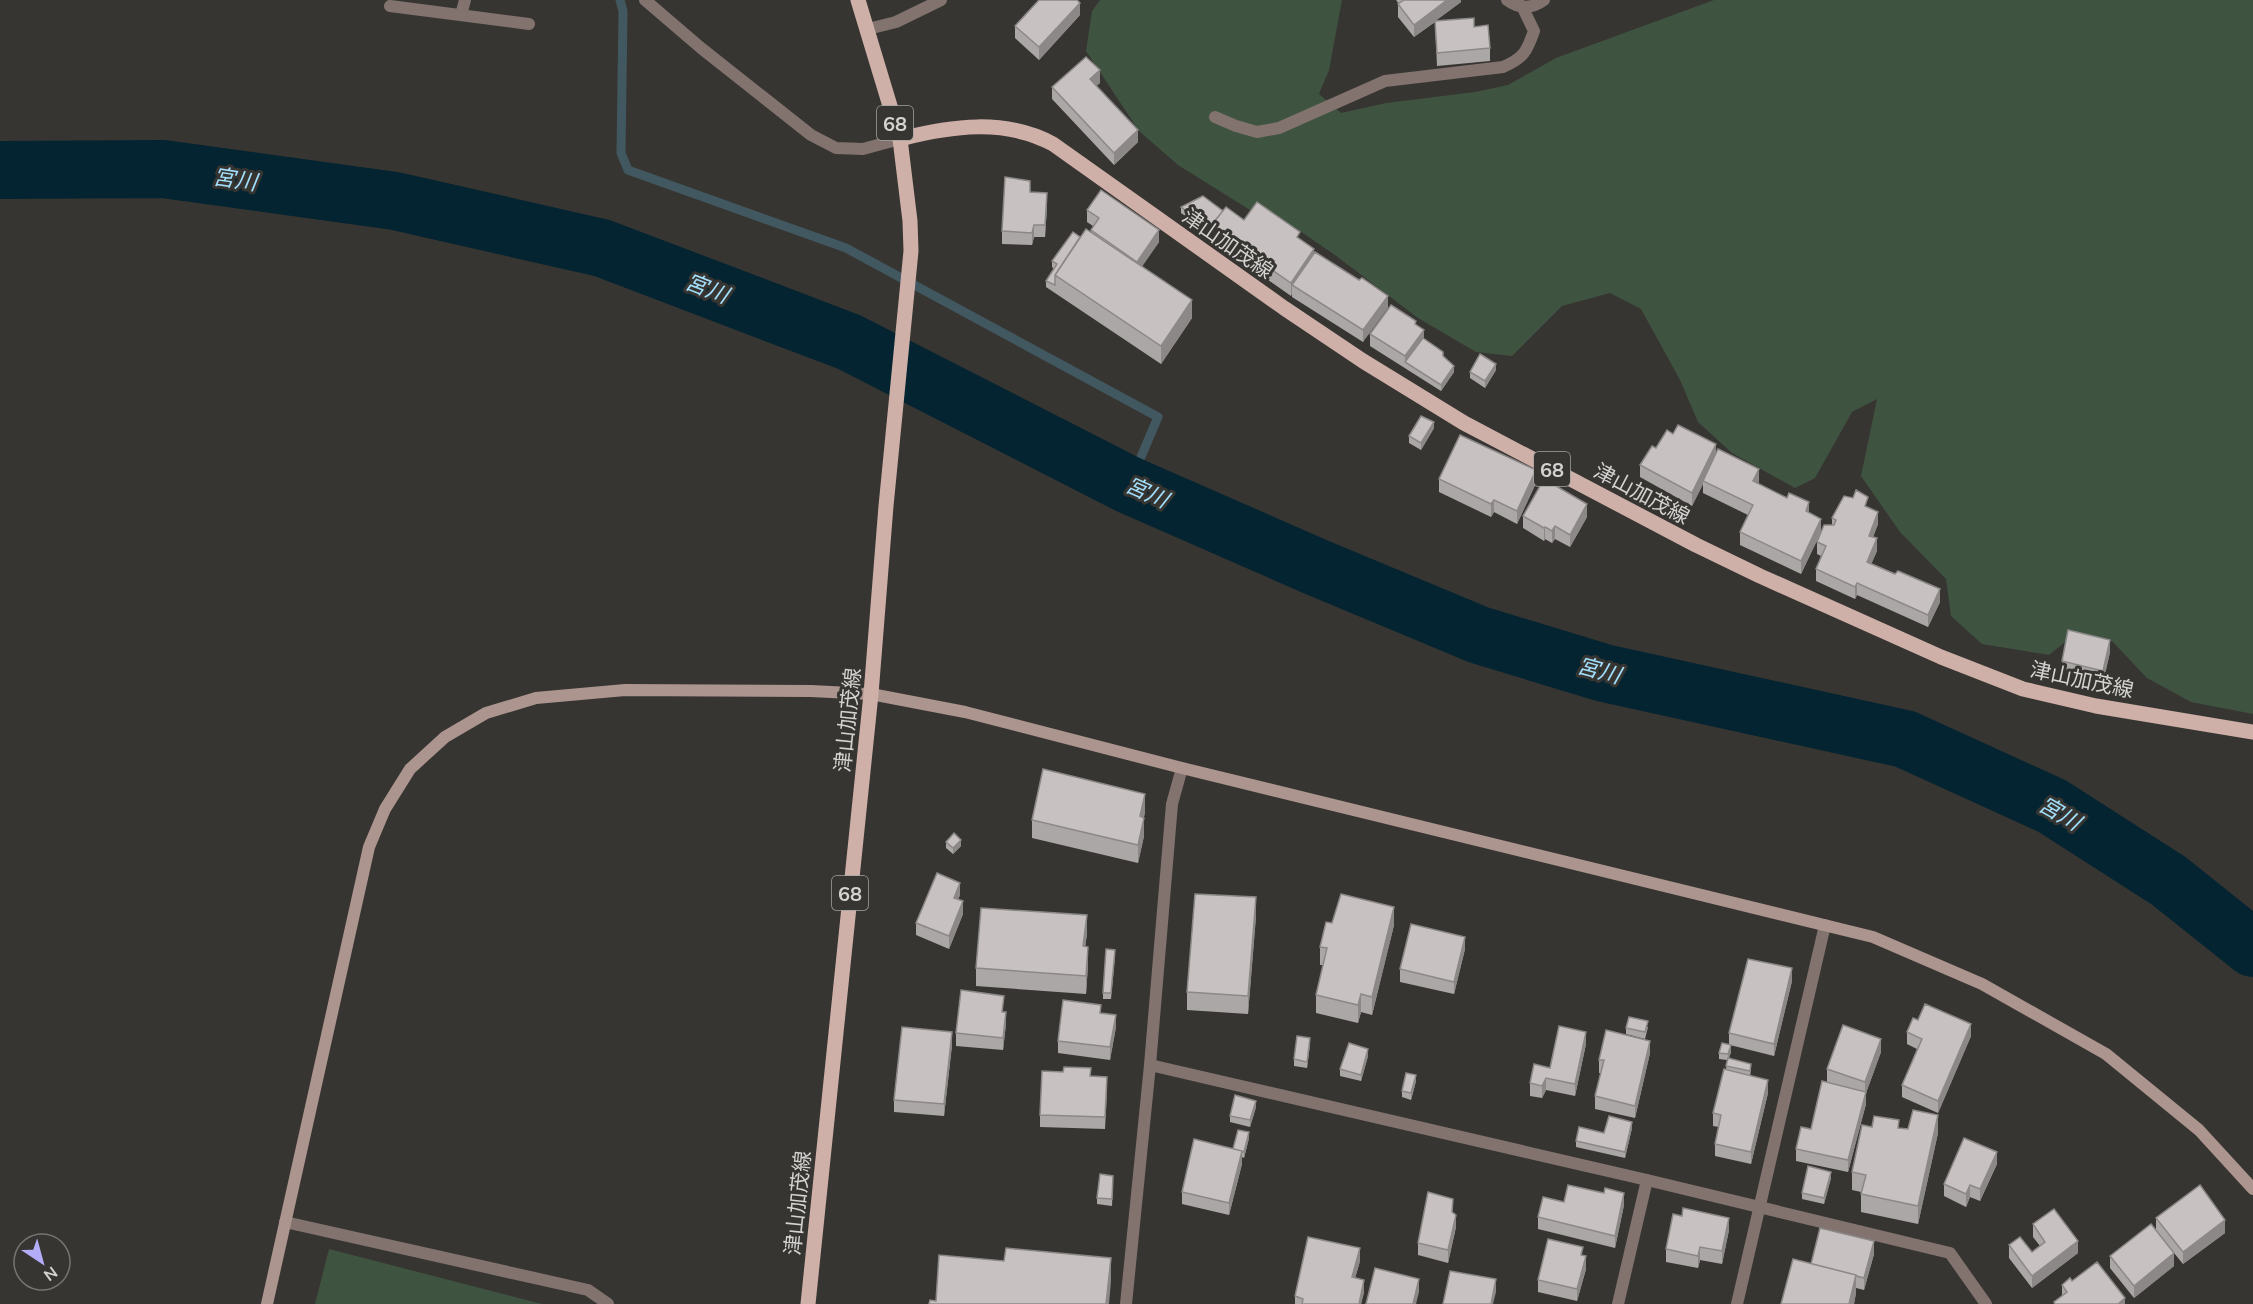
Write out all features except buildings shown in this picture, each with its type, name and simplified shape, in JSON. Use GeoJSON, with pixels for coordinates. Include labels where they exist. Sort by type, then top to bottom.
{"type":"FeatureCollection","features":[{"type":"Feature","properties":{"kind":"main road","name":"津山加茂線"},"geometry":{"type":"LineString","coordinates":[[808,1304],[871,694],[911,251],[910,221],[900,139],[858,0]]}},
{"type":"Feature","properties":{"kind":"main road","name":"津山加茂線"},"geometry":{"type":"LineString","coordinates":[[900,139],[954,127],[1005,127],[1035,135],[1053,144],[1236,275],[1363,361],[1464,423],[1696,545],[1941,657],[2024,689],[2096,706],[2253,732]]}},
{"type":"Feature","properties":{"kind":"street"},"geometry":{"type":"LineString","coordinates":[[461,15],[465,0]]}},
{"type":"Feature","properties":{"kind":"street"},"geometry":{"type":"LineString","coordinates":[[645,0],[701,48],[811,135],[836,147],[863,149],[900,139]]}},
{"type":"Feature","properties":{"kind":"street"},"geometry":{"type":"LineString","coordinates":[[868,29],[896,22],[941,0]]}},
{"type":"Feature","properties":{"kind":"street"},"geometry":{"type":"LineString","coordinates":[[1507,0],[1515,7],[1536,6],[1544,0]]}},
{"type":"Feature","properties":{"kind":"street"},"geometry":{"type":"LineString","coordinates":[[390,6],[529,24]]}},
{"type":"Feature","properties":{"kind":"street"},"geometry":{"type":"LineString","coordinates":[[1215,117],[1257,132],[1279,128],[1385,81],[1503,67],[1515,62],[1527,52],[1534,31],[1522,6]]}},
{"type":"Feature","properties":{"kind":"street"},"geometry":{"type":"LineString","coordinates":[[267,1304],[369,847],[385,808],[410,769],[418,761],[445,737],[486,713],[536,698],[625,690],[811,691],[871,694],[965,712],[1182,768],[1873,937],[1982,984],[2106,1054],[2199,1130],[2253,1190]]}},
{"type":"Feature","properties":{"kind":"street"},"geometry":{"type":"LineString","coordinates":[[1125,1304],[1150,1065],[1172,804],[1182,768]]}},
{"type":"Feature","properties":{"kind":"street"},"geometry":{"type":"LineString","coordinates":[[1737,1304],[1825,926]]}},
{"type":"Feature","properties":{"kind":"street"},"geometry":{"type":"LineString","coordinates":[[1150,1065],[1950,1252],[1986,1304]]}},
{"type":"Feature","properties":{"kind":"street"},"geometry":{"type":"LineString","coordinates":[[1618,1304],[1647,1180]]}},
{"type":"Feature","properties":{"kind":"street"},"geometry":{"type":"LineString","coordinates":[[285,1222],[588,1290],[608,1304]]}},
{"type":"Feature","properties":{"kind":"green space"},"geometry":{"type":"Polygon","coordinates":[[[1100,0],[1342,0],[1329,70],[1319,94],[1341,113],[1386,103],[1475,92],[1508,85],[1556,58],[1714,0],[2253,0],[2253,714],[2191,702],[2147,678],[2112,641],[2075,634],[2049,655],[1982,644],[1951,616],[1946,579],[1900,532],[1861,476],[1877,399],[1852,412],[1815,478],[1795,488],[1732,453],[1698,422],[1680,380],[1641,309],[1610,293],[1562,306],[1512,356],[1476,352],[1418,318],[1335,255],[1272,212],[1250,210],[1178,165],[1139,131],[1086,51],[1092,11],[1100,0]]]}},
{"type":"Feature","properties":{"kind":"green space"},"geometry":{"type":"Polygon","coordinates":[[[329,1249],[542,1304],[315,1304],[329,1249]]]}},
{"type":"Feature","properties":{"kind":"waterway"},"geometry":{"type":"LineString","coordinates":[[620,0],[623,11],[621,153],[628,170],[846,248],[1158,417],[1129,485]]}},
{"type":"Feature","properties":{"kind":"waterway","name":"宮川"},"geometry":{"type":"LineString","coordinates":[[0,170],[163,169],[395,201],[602,248],[849,342],[1129,485],[1479,635],[1604,673],[1905,739],[2052,806],[2169,881],[2253,948]]}}]}
